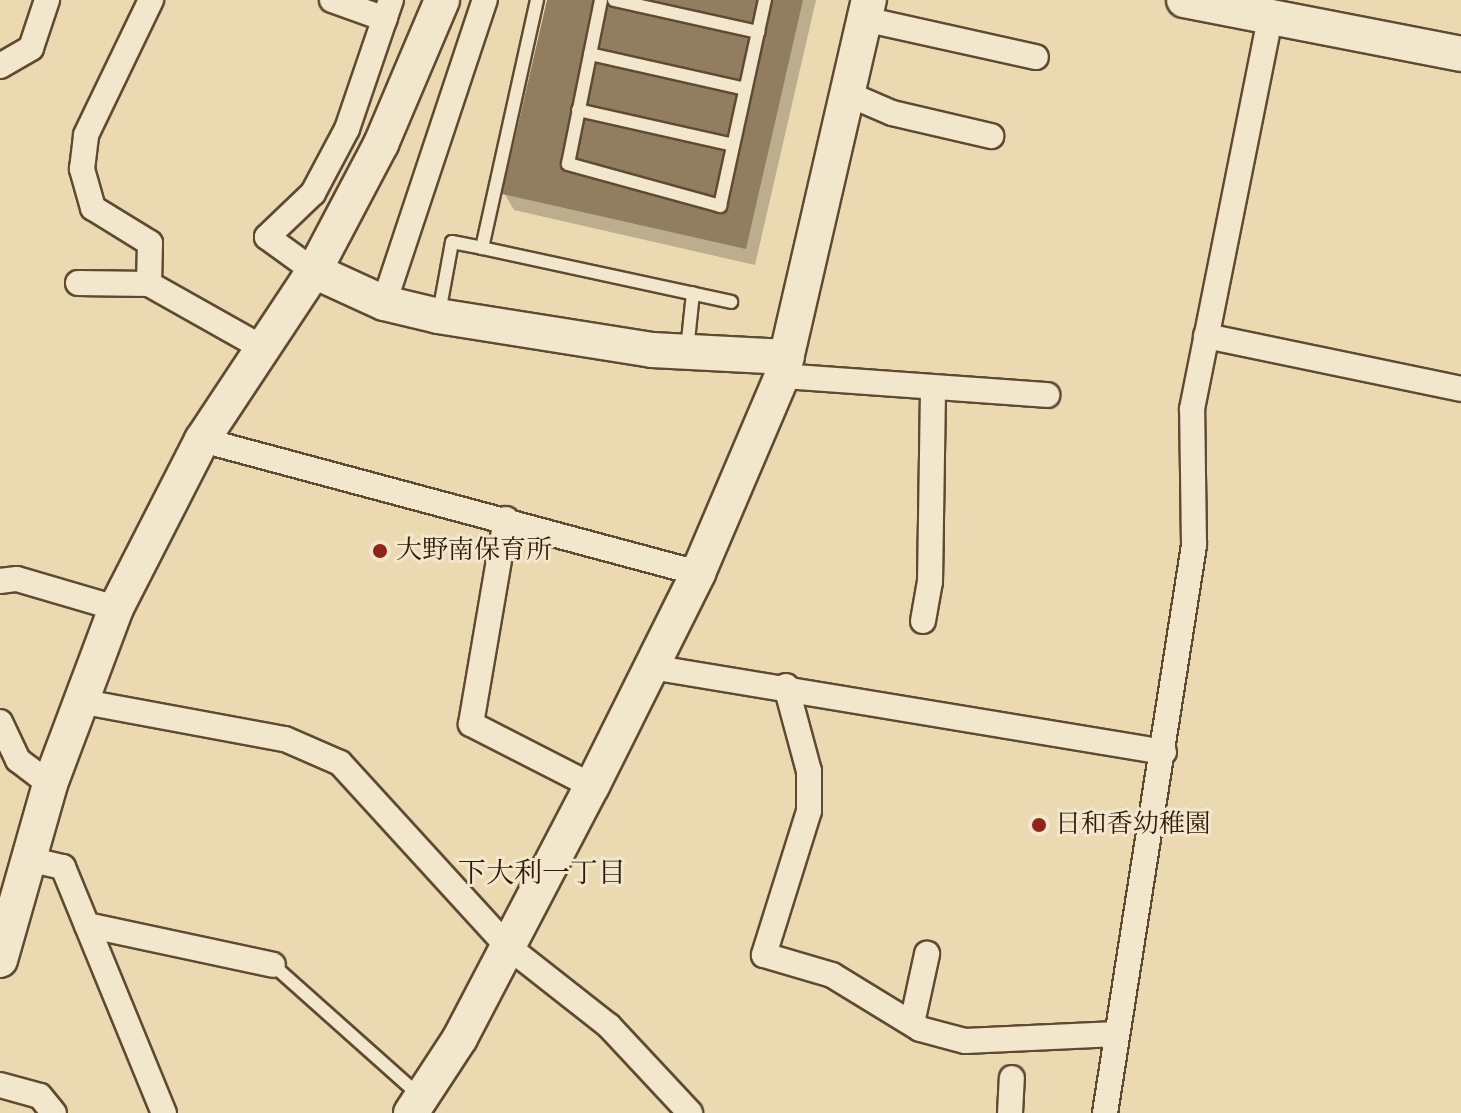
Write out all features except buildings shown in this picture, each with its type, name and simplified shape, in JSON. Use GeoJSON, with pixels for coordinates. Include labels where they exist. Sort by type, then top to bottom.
{"type":"FeatureCollection","features":[{"type":"Feature","properties":{"kind":"street"},"geometry":{"type":"LineString","coordinates":[[0,66],[31,48],[47,0]]}},
{"type":"Feature","properties":{"kind":"street"},"geometry":{"type":"LineString","coordinates":[[149,284],[150,243],[93,208],[82,169],[86,135],[151,0]]}},
{"type":"Feature","properties":{"kind":"street"},"geometry":{"type":"LineString","coordinates":[[332,0],[388,10],[347,129],[313,193],[267,237],[314,271],[384,303],[438,316],[933,388],[1047,395]]}},
{"type":"Feature","properties":{"kind":"street"},"geometry":{"type":"LineString","coordinates":[[0,960],[50,784],[116,608],[202,440],[314,271],[381,144],[442,0]]}},
{"type":"Feature","properties":{"kind":"street"},"geometry":{"type":"LineString","coordinates":[[384,303],[485,0]]}},
{"type":"Feature","properties":{"kind":"street"},"geometry":{"type":"LineString","coordinates":[[1184,0],[1270,20],[1461,54]]}},
{"type":"Feature","properties":{"kind":"street"},"geometry":{"type":"LineString","coordinates":[[416,1105],[592,786],[698,573],[784,366],[866,10],[1036,57]]}},
{"type":"Feature","properties":{"kind":"street"},"geometry":{"type":"LineString","coordinates":[[1105,1113],[1164,752],[1194,545],[1192,409],[1270,20]]}},
{"type":"Feature","properties":{"kind":"street"},"geometry":{"type":"LineString","coordinates":[[848,94],[892,113],[991,136]]}},
{"type":"Feature","properties":{"kind":"street"},"geometry":{"type":"LineString","coordinates":[[78,283],[149,284],[261,347]]}},
{"type":"Feature","properties":{"kind":"street"},"geometry":{"type":"LineString","coordinates":[[1206,336],[1461,389]]}},
{"type":"Feature","properties":{"kind":"street"},"geometry":{"type":"LineString","coordinates":[[923,621],[930,582],[933,388]]}},
{"type":"Feature","properties":{"kind":"street"},"geometry":{"type":"LineString","coordinates":[[202,440],[506,519],[698,573]]}},
{"type":"Feature","properties":{"kind":"street"},"geometry":{"type":"LineString","coordinates":[[506,519],[471,724],[592,786]]}},
{"type":"Feature","properties":{"kind":"street"},"geometry":{"type":"LineString","coordinates":[[0,581],[17,579],[116,608]]}},
{"type":"Feature","properties":{"kind":"street"},"geometry":{"type":"LineString","coordinates":[[651,667],[786,686],[1164,752]]}},
{"type":"Feature","properties":{"kind":"street"},"geometry":{"type":"LineString","coordinates":[[786,686],[809,771],[809,811],[764,955],[832,975],[912,1023],[979,1043],[1117,1034]]}},
{"type":"Feature","properties":{"kind":"street"},"geometry":{"type":"LineString","coordinates":[[79,701],[285,739],[340,763],[506,945],[609,1026],[690,1113]]}},
{"type":"Feature","properties":{"kind":"street"},"geometry":{"type":"LineString","coordinates":[[0,722],[18,760],[50,784]]}},
{"type":"Feature","properties":{"kind":"street"},"geometry":{"type":"LineString","coordinates":[[28,859],[63,867],[164,1113]]}},
{"type":"Feature","properties":{"kind":"street"},"geometry":{"type":"LineString","coordinates":[[87,925],[273,965]]}},
{"type":"Feature","properties":{"kind":"street"},"geometry":{"type":"LineString","coordinates":[[912,1023],[927,954]]}},
{"type":"Feature","properties":{"kind":"street"},"geometry":{"type":"LineString","coordinates":[[1010,1113],[1012,1078]]}},
{"type":"Feature","properties":{"kind":"street"},"geometry":{"type":"LineString","coordinates":[[0,1085],[40,1096],[54,1113]]}},
{"type":"Feature","properties":{"kind":"lane"},"geometry":{"type":"LineString","coordinates":[[482,248],[537,0]]}},
{"type":"Feature","properties":{"kind":"lane"},"geometry":{"type":"LineString","coordinates":[[601,0],[568,164],[720,206],[765,0]]}},
{"type":"Feature","properties":{"kind":"lane"},"geometry":{"type":"LineString","coordinates":[[614,0],[758,32]]}},
{"type":"Feature","properties":{"kind":"lane"},"geometry":{"type":"LineString","coordinates":[[590,54],[745,89]]}},
{"type":"Feature","properties":{"kind":"lane"},"geometry":{"type":"LineString","coordinates":[[578,110],[733,145]]}},
{"type":"Feature","properties":{"kind":"lane"},"geometry":{"type":"LineString","coordinates":[[438,316],[452,242],[731,302]]}},
{"type":"Feature","properties":{"kind":"lane"},"geometry":{"type":"LineString","coordinates":[[687,353],[693,293]]}},
{"type":"Feature","properties":{"kind":"lane"},"geometry":{"type":"LineString","coordinates":[[273,965],[416,1105]]}},
{"type":"Feature","properties":{"kind":"place","name":"大野南保育所"},"geometry":{"type":"Point","coordinates":[380,551]}},
{"type":"Feature","properties":{"kind":"place","name":"日和香幼稚園"},"geometry":{"type":"Point","coordinates":[1039,825]}},
{"type":"Feature","properties":{"kind":"district","name":"下大利一丁目"},"geometry":{"type":"Point","coordinates":[542,874]}}]}
